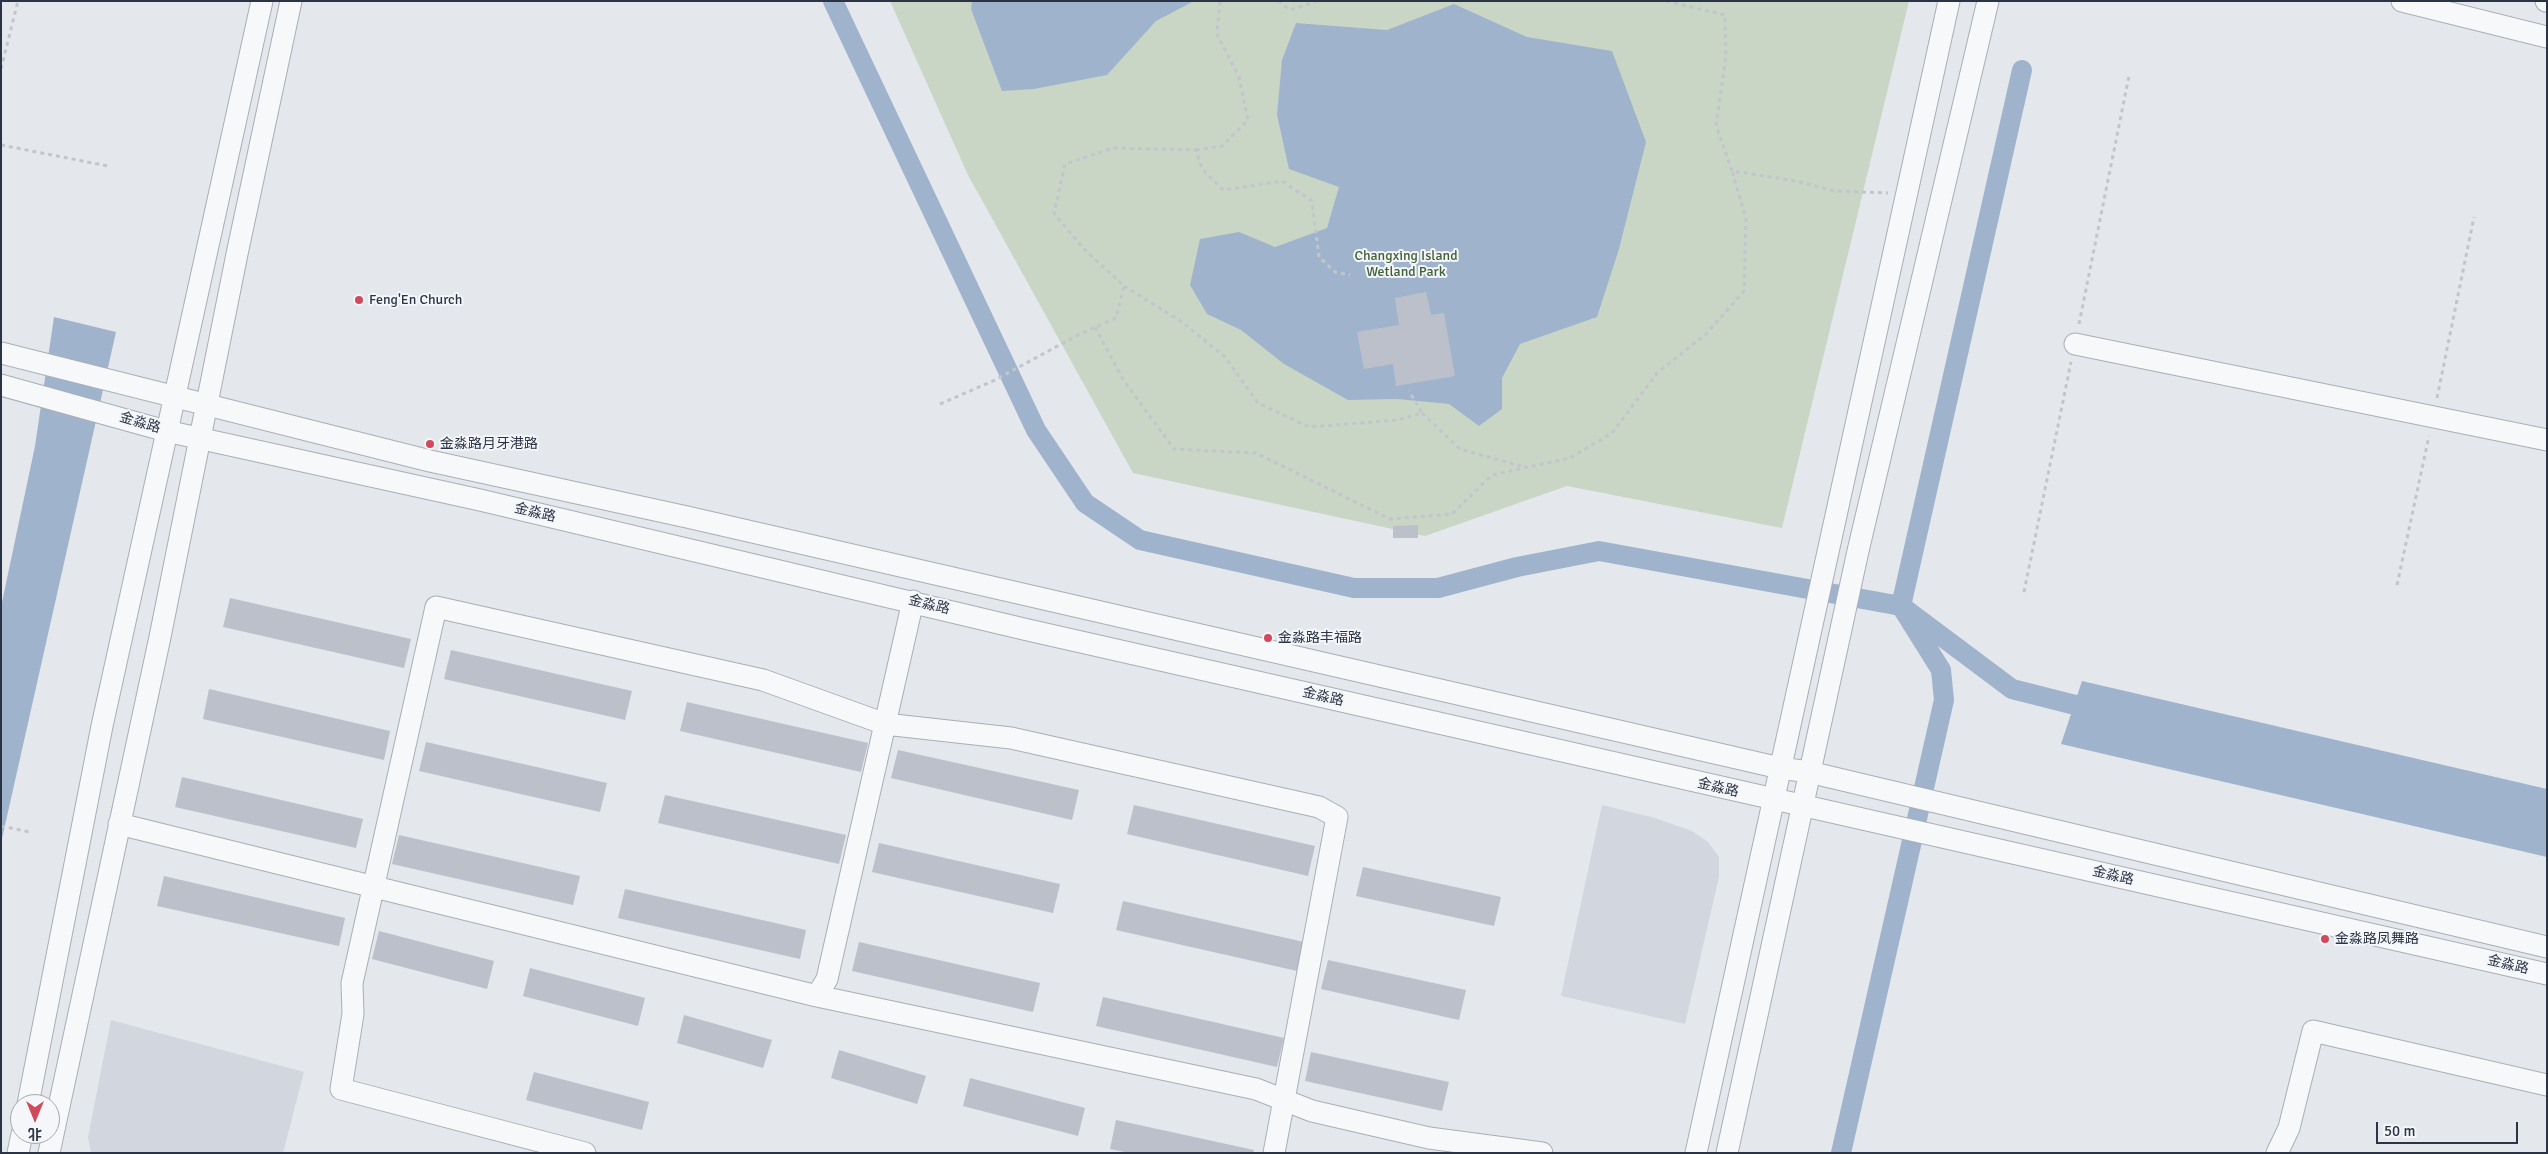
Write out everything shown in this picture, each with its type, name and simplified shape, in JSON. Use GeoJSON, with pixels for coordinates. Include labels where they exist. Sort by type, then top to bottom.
{"type":"FeatureCollection","features":[{"type":"Feature","properties":{"kind":"street"},"geometry":{"type":"LineString","coordinates":[[30,1094],[102,726],[262,1]]}},
{"type":"Feature","properties":{"kind":"street"},"geometry":{"type":"LineString","coordinates":[[49,1153],[291,1]]}},
{"type":"Feature","properties":{"kind":"street"},"geometry":{"type":"LineString","coordinates":[[1696,1153],[1949,1]]}},
{"type":"Feature","properties":{"kind":"street"},"geometry":{"type":"LineString","coordinates":[[1727,1153],[1858,551],[1988,1]]}},
{"type":"Feature","properties":{"kind":"street"},"geometry":{"type":"LineString","coordinates":[[2402,1],[2547,37]]}},
{"type":"Feature","properties":{"kind":"street"},"geometry":{"type":"LineString","coordinates":[[2075,344],[2547,440]]}},
{"type":"Feature","properties":{"kind":"street","name":"金淼路"},"geometry":{"type":"LineString","coordinates":[[1,353],[173,398],[430,461],[687,517],[1780,768],[1809,772],[2547,947]]}},
{"type":"Feature","properties":{"kind":"street","name":"金淼路"},"geometry":{"type":"LineString","coordinates":[[1,385],[200,439],[480,500],[913,601],[1037,632],[2547,974]]}},
{"type":"Feature","properties":{"kind":"street"},"geometry":{"type":"LineString","coordinates":[[817,996],[827,979],[913,601]]}},
{"type":"Feature","properties":{"kind":"street"},"geometry":{"type":"LineString","coordinates":[[585,1153],[341,1089],[354,1014],[352,984],[436,606],[763,680],[885,724],[1011,738],[1319,808],[1337,817],[1274,1153]]}},
{"type":"Feature","properties":{"kind":"street"},"geometry":{"type":"LineString","coordinates":[[119,824],[817,996],[1256,1089],[1312,1111],[1429,1138],[1542,1153]]}},
{"type":"Feature","properties":{"kind":"street"},"geometry":{"type":"LineString","coordinates":[[2277,1153],[2289,1128],[2313,1031],[2547,1085]]}},
{"type":"Feature","properties":{"kind":"path"},"geometry":{"type":"LineString","coordinates":[[1,69],[18,1]]}},
{"type":"Feature","properties":{"kind":"path"},"geometry":{"type":"LineString","coordinates":[[1220,1],[1217,34],[1239,77],[1248,120],[1222,146],[1196,150],[1113,148],[1065,164],[1054,213],[1083,248],[1124,286],[1182,322],[1225,356],[1258,403],[1309,427],[1397,420],[1422,413]]}},
{"type":"Feature","properties":{"kind":"path"},"geometry":{"type":"LineString","coordinates":[[1278,1],[1290,10],[1318,1]]}},
{"type":"Feature","properties":{"kind":"path"},"geometry":{"type":"LineString","coordinates":[[1095,327],[1124,380],[1174,449],[1256,453],[1390,519],[1452,514],[1492,474],[1570,458],[1612,433],[1657,373],[1706,334],[1744,291],[1746,220],[1716,124],[1726,57],[1725,15],[1666,1]]}},
{"type":"Feature","properties":{"kind":"path"},"geometry":{"type":"LineString","coordinates":[[1,145],[108,166]]}},
{"type":"Feature","properties":{"kind":"path"},"geometry":{"type":"LineString","coordinates":[[1196,150],[1202,169],[1223,190],[1282,180],[1312,201],[1319,256],[1335,272],[1350,276]]}},
{"type":"Feature","properties":{"kind":"path"},"geometry":{"type":"LineString","coordinates":[[1732,171],[1796,180],[1835,191],[1906,194]]}},
{"type":"Feature","properties":{"kind":"path"},"geometry":{"type":"LineString","coordinates":[[940,404],[993,380],[1116,318],[1124,286]]}},
{"type":"Feature","properties":{"kind":"path"},"geometry":{"type":"LineString","coordinates":[[1409,391],[1422,413],[1460,449],[1522,467]]}},
{"type":"Feature","properties":{"kind":"path"},"geometry":{"type":"LineString","coordinates":[[1,826],[30,832]]}},
{"type":"Feature","properties":{"kind":"shaded area"},"geometry":{"type":"Polygon","coordinates":[[[1602,805],[1655,818],[1692,831],[1708,842],[1719,857],[1719,877],[1685,1024],[1561,996],[1602,805]]]}},
{"type":"Feature","properties":{"kind":"shaded area"},"geometry":{"type":"Polygon","coordinates":[[[111,1020],[304,1072],[283,1153],[91,1153],[88,1137],[111,1020]]]}},
{"type":"Feature","properties":{"kind":"green space","name":"Changxing Island Wetland Park"},"geometry":{"type":"Polygon","coordinates":[[[890,1],[1909,1],[1782,528],[1567,486],[1425,536],[1133,473],[968,175],[890,1]]]}},
{"type":"Feature","properties":{"kind":"water"},"geometry":{"type":"Polygon","coordinates":[[[972,1],[1194,1],[1156,21],[1107,75],[1034,89],[1002,91],[971,9],[972,1]]]}},
{"type":"Feature","properties":{"kind":"water"},"geometry":{"type":"Polygon","coordinates":[[[1454,4],[1527,37],[1612,51],[1646,142],[1619,249],[1597,317],[1520,344],[1502,378],[1502,409],[1479,426],[1449,404],[1397,399],[1348,400],[1284,364],[1241,330],[1207,314],[1190,285],[1200,239],[1239,232],[1275,247],[1327,228],[1339,187],[1289,169],[1277,115],[1282,60],[1296,23],[1387,30],[1454,4]]]}},
{"type":"Feature","properties":{"kind":"water"},"geometry":{"type":"Polygon","coordinates":[[[54,317],[116,332],[1,843],[1,607],[35,446],[54,317]]]}},
{"type":"Feature","properties":{"kind":"water"},"geometry":{"type":"Polygon","coordinates":[[[2082,681],[2547,789],[2547,857],[2061,744],[2082,681]]]}},
{"type":"Feature","properties":{"kind":"building"},"geometry":{"type":"Polygon","coordinates":[[[1426,292],[1431,315],[1444,313],[1455,376],[1396,386],[1393,364],[1364,369],[1357,332],[1399,325],[1395,298],[1426,292]]]}},
{"type":"Feature","properties":{"kind":"building"},"geometry":{"type":"Polygon","coordinates":[[[1418,525],[1418,538],[1393,538],[1393,526],[1418,525]]]}},
{"type":"Feature","properties":{"kind":"building"},"geometry":{"type":"Polygon","coordinates":[[[230,598],[411,639],[404,668],[223,627],[230,598]]]}},
{"type":"Feature","properties":{"kind":"building"},"geometry":{"type":"Polygon","coordinates":[[[451,650],[632,691],[625,720],[444,679],[451,650]]]}},
{"type":"Feature","properties":{"kind":"building"},"geometry":{"type":"Polygon","coordinates":[[[209,689],[390,731],[384,760],[203,719],[209,689]]]}},
{"type":"Feature","properties":{"kind":"building"},"geometry":{"type":"Polygon","coordinates":[[[687,702],[868,743],[861,772],[680,731],[687,702]]]}},
{"type":"Feature","properties":{"kind":"building"},"geometry":{"type":"Polygon","coordinates":[[[426,742],[607,783],[600,812],[419,771],[426,742]]]}},
{"type":"Feature","properties":{"kind":"building"},"geometry":{"type":"Polygon","coordinates":[[[898,750],[1079,790],[1072,820],[891,778],[898,750]]]}},
{"type":"Feature","properties":{"kind":"building"},"geometry":{"type":"Polygon","coordinates":[[[182,777],[363,819],[356,848],[175,807],[182,777]]]}},
{"type":"Feature","properties":{"kind":"building"},"geometry":{"type":"Polygon","coordinates":[[[665,795],[846,835],[839,864],[658,823],[665,795]]]}},
{"type":"Feature","properties":{"kind":"building"},"geometry":{"type":"Polygon","coordinates":[[[1134,805],[1315,846],[1308,876],[1127,834],[1134,805]]]}},
{"type":"Feature","properties":{"kind":"building"},"geometry":{"type":"Polygon","coordinates":[[[399,835],[580,876],[573,905],[392,864],[399,835]]]}},
{"type":"Feature","properties":{"kind":"building"},"geometry":{"type":"Polygon","coordinates":[[[879,843],[1060,884],[1053,913],[872,872],[879,843]]]}},
{"type":"Feature","properties":{"kind":"building"},"geometry":{"type":"Polygon","coordinates":[[[1363,867],[1501,897],[1494,926],[1356,896],[1363,867]]]}},
{"type":"Feature","properties":{"kind":"building"},"geometry":{"type":"Polygon","coordinates":[[[164,876],[345,918],[339,946],[157,906],[164,876]]]}},
{"type":"Feature","properties":{"kind":"building"},"geometry":{"type":"Polygon","coordinates":[[[625,889],[806,930],[800,959],[618,918],[625,889]]]}},
{"type":"Feature","properties":{"kind":"building"},"geometry":{"type":"Polygon","coordinates":[[[1123,901],[1304,942],[1297,971],[1116,930],[1123,901]]]}},
{"type":"Feature","properties":{"kind":"building"},"geometry":{"type":"Polygon","coordinates":[[[379,931],[494,961],[487,989],[372,959],[379,931]]]}},
{"type":"Feature","properties":{"kind":"building"},"geometry":{"type":"Polygon","coordinates":[[[859,942],[1040,983],[1033,1012],[852,971],[859,942]]]}},
{"type":"Feature","properties":{"kind":"building"},"geometry":{"type":"Polygon","coordinates":[[[1328,960],[1466,990],[1459,1020],[1321,989],[1328,960]]]}},
{"type":"Feature","properties":{"kind":"building"},"geometry":{"type":"Polygon","coordinates":[[[530,968],[645,998],[638,1026],[523,996],[530,968]]]}},
{"type":"Feature","properties":{"kind":"building"},"geometry":{"type":"Polygon","coordinates":[[[1103,997],[1284,1038],[1277,1067],[1096,1026],[1103,997]]]}},
{"type":"Feature","properties":{"kind":"building"},"geometry":{"type":"Polygon","coordinates":[[[684,1015],[772,1040],[763,1068],[677,1043],[684,1015]]]}},
{"type":"Feature","properties":{"kind":"building"},"geometry":{"type":"Polygon","coordinates":[[[839,1050],[926,1076],[917,1104],[831,1078],[839,1050]]]}},
{"type":"Feature","properties":{"kind":"building"},"geometry":{"type":"Polygon","coordinates":[[[1311,1052],[1449,1082],[1442,1111],[1305,1081],[1311,1052]]]}},
{"type":"Feature","properties":{"kind":"building"},"geometry":{"type":"Polygon","coordinates":[[[534,1072],[649,1102],[642,1130],[526,1100],[534,1072]]]}},
{"type":"Feature","properties":{"kind":"building"},"geometry":{"type":"Polygon","coordinates":[[[970,1078],[1085,1108],[1078,1136],[963,1106],[970,1078]]]}},
{"type":"Feature","properties":{"kind":"building"},"geometry":{"type":"Polygon","coordinates":[[[1116,1120],[1254,1150],[1253,1153],[1129,1153],[1110,1149],[1116,1120]]]}},
{"type":"Feature","properties":{"kind":"waterway"},"geometry":{"type":"LineString","coordinates":[[833,1],[1036,430],[1085,503],[1140,540],[1354,588],[1438,588],[1517,567],[1599,551],[1901,606],[2012,689],[2099,711]]}},
{"type":"Feature","properties":{"kind":"waterway"},"geometry":{"type":"LineString","coordinates":[[1841,1153],[1944,700],[1941,670],[1901,606],[2022,70]]}},
{"type":"Feature","properties":{"kind":"place","name":"Feng'En Church"},"geometry":{"type":"Point","coordinates":[359,300]}},
{"type":"Feature","properties":{"kind":"place","name":"金淼路月牙港路"},"geometry":{"type":"Point","coordinates":[430,444]}},
{"type":"Feature","properties":{"kind":"place","name":"金淼路丰福路"},"geometry":{"type":"Point","coordinates":[1268,638]}},
{"type":"Feature","properties":{"kind":"place","name":"金淼路凤舞路"},"geometry":{"type":"Point","coordinates":[2325,939]}}]}
